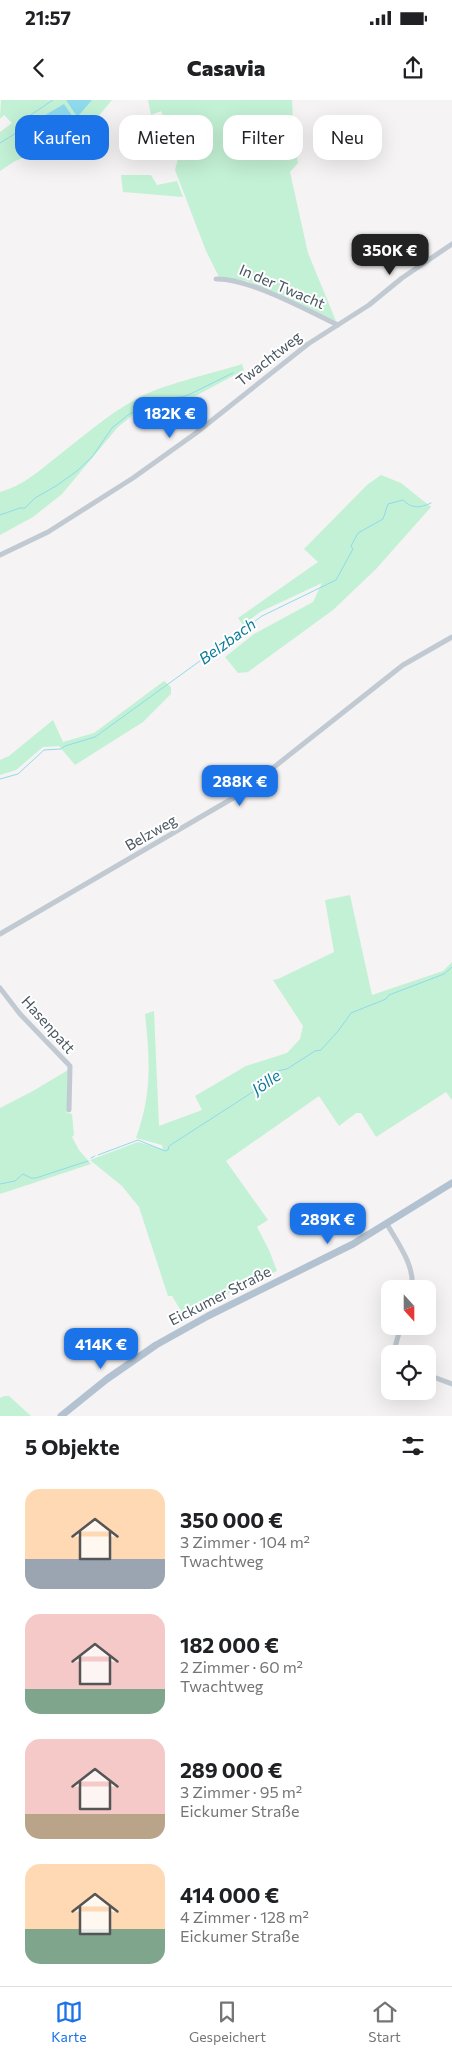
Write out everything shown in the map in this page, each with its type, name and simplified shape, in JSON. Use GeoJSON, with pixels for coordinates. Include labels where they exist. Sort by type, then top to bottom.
{"type":"FeatureCollection","features":[{"type":"Feature","properties":{"kind":"main road","name":"Eickumer Straße"},"geometry":{"type":"LineString","coordinates":[[61,1416],[134,1359],[183,1329],[334,1254],[387,1224],[452,1183]]}},
{"type":"Feature","properties":{"kind":"street","name":"Twachtweg"},"geometry":{"type":"LineString","coordinates":[[0,555],[48,532],[133,478],[196,433],[308,344],[369,305],[408,274],[452,244]]}},
{"type":"Feature","properties":{"kind":"street","name":"In der Twacht"},"geometry":{"type":"LineString","coordinates":[[216,279],[229,278],[246,283],[338,324]]}},
{"type":"Feature","properties":{"kind":"street","name":"Belzweg"},"geometry":{"type":"LineString","coordinates":[[0,934],[240,794],[403,665],[452,637]]}},
{"type":"Feature","properties":{"kind":"street","name":"Hasenpatt"},"geometry":{"type":"LineString","coordinates":[[0,988],[20,1014],[70,1066],[70,1110]]}},
{"type":"Feature","properties":{"kind":"street"},"geometry":{"type":"LineString","coordinates":[[387,1224],[408,1263],[412,1280]]}},
{"type":"Feature","properties":{"kind":"street"},"geometry":{"type":"LineString","coordinates":[[436,1377],[452,1384]]}},
{"type":"Feature","properties":{"kind":"green space"},"geometry":{"type":"Polygon","coordinates":[[[1,100],[112,100],[99,115],[15,115],[15,160],[18,160],[0,171],[0,132],[12,123],[4,115],[0,119],[1,100]]]}},
{"type":"Feature","properties":{"kind":"green space"},"geometry":{"type":"Polygon","coordinates":[[[148,100],[292,100],[293,115],[223,115],[223,160],[297,160],[298,163],[290,172],[308,253],[336,321],[247,281],[219,277],[206,251],[175,170],[178,160],[213,160],[213,115],[163,115],[161,111],[151,115],[148,100]]]}},
{"type":"Feature","properties":{"kind":"green space"},"geometry":{"type":"Polygon","coordinates":[[[121,175],[151,175],[157,185],[177,181],[183,197],[123,192],[121,175]]]}},
{"type":"Feature","properties":{"kind":"green space"},"geometry":{"type":"Polygon","coordinates":[[[242,364],[244,370],[188,400],[142,408],[118,427],[62,494],[33,517],[0,535],[0,492],[16,486],[31,477],[96,426],[136,399],[173,384],[242,364]]]}},
{"type":"Feature","properties":{"kind":"green space"},"geometry":{"type":"Polygon","coordinates":[[[381,475],[401,483],[431,507],[376,569],[333,610],[248,672],[238,673],[225,657],[254,634],[313,602],[322,583],[260,612],[243,625],[238,618],[318,562],[304,549],[367,485],[381,475]]]}},
{"type":"Feature","properties":{"kind":"green space"},"geometry":{"type":"Polygon","coordinates":[[[164,681],[171,687],[171,694],[143,722],[75,765],[59,746],[43,747],[16,770],[0,775],[0,760],[9,756],[53,720],[63,742],[94,733],[164,681]]]}},
{"type":"Feature","properties":{"kind":"green space"},"geometry":{"type":"Polygon","coordinates":[[[350,895],[372,995],[443,971],[452,962],[452,1100],[446,1092],[376,1137],[361,1113],[356,1113],[339,1126],[319,1096],[226,1161],[268,1220],[257,1227],[277,1271],[183,1314],[172,1296],[168,1296],[139,1207],[122,1186],[90,1160],[138,1142],[163,1149],[162,1145],[136,1138],[147,1091],[149,1061],[145,1014],[154,1011],[159,1126],[202,1110],[195,1096],[246,1066],[287,1053],[300,1039],[303,1026],[273,980],[334,952],[325,900],[350,895]]]}},
{"type":"Feature","properties":{"kind":"green space"},"geometry":{"type":"Polygon","coordinates":[[[68,1070],[67,1113],[72,1114],[74,1135],[72,1137],[79,1150],[91,1164],[0,1194],[0,1108],[68,1070]]]}},
{"type":"Feature","properties":{"kind":"green space"},"geometry":{"type":"Polygon","coordinates":[[[9,1396],[31,1416],[0,1416],[0,1398],[9,1396]]]}},
{"type":"Feature","properties":{"kind":"water"},"geometry":{"type":"Polygon","coordinates":[[[66,100],[92,100],[79,115],[76,115],[66,100]]]}},
{"type":"Feature","properties":{"kind":"water"},"geometry":{"type":"Polygon","coordinates":[[[64,104],[72,115],[45,115],[64,104]]]}},
{"type":"Feature","properties":{"kind":"waterway"},"geometry":{"type":"LineString","coordinates":[[0,143],[21,130],[23,120],[53,100]]}},
{"type":"Feature","properties":{"kind":"waterway"},"geometry":{"type":"LineString","coordinates":[[0,515],[25,508],[35,498],[77,471],[92,457],[112,428],[128,415],[159,400],[186,396],[233,373]]}},
{"type":"Feature","properties":{"kind":"waterway","name":"Belzbach"},"geometry":{"type":"LineString","coordinates":[[0,779],[18,774],[44,750],[61,749],[95,737],[262,616],[336,580],[353,549],[351,546],[358,533],[383,519],[388,504],[403,500],[416,507],[431,503]]}},
{"type":"Feature","properties":{"kind":"waterway","name":"Jölle"},"geometry":{"type":"LineString","coordinates":[[98,1155],[138,1140],[165,1151],[168,1150],[169,1146],[276,1077],[277,1071],[287,1069],[315,1051],[321,1050],[351,1013],[386,999],[389,995],[444,974],[452,967]]}},
{"type":"Feature","properties":{"kind":"waterway","name":"Jölle"},"geometry":{"type":"LineString","coordinates":[[91,1158],[95,1156]]}},
{"type":"Feature","properties":{"kind":"waterway","name":"Jölle"},"geometry":{"type":"LineString","coordinates":[[0,1184],[15,1181],[23,1174],[36,1178],[88,1161]]}}]}
